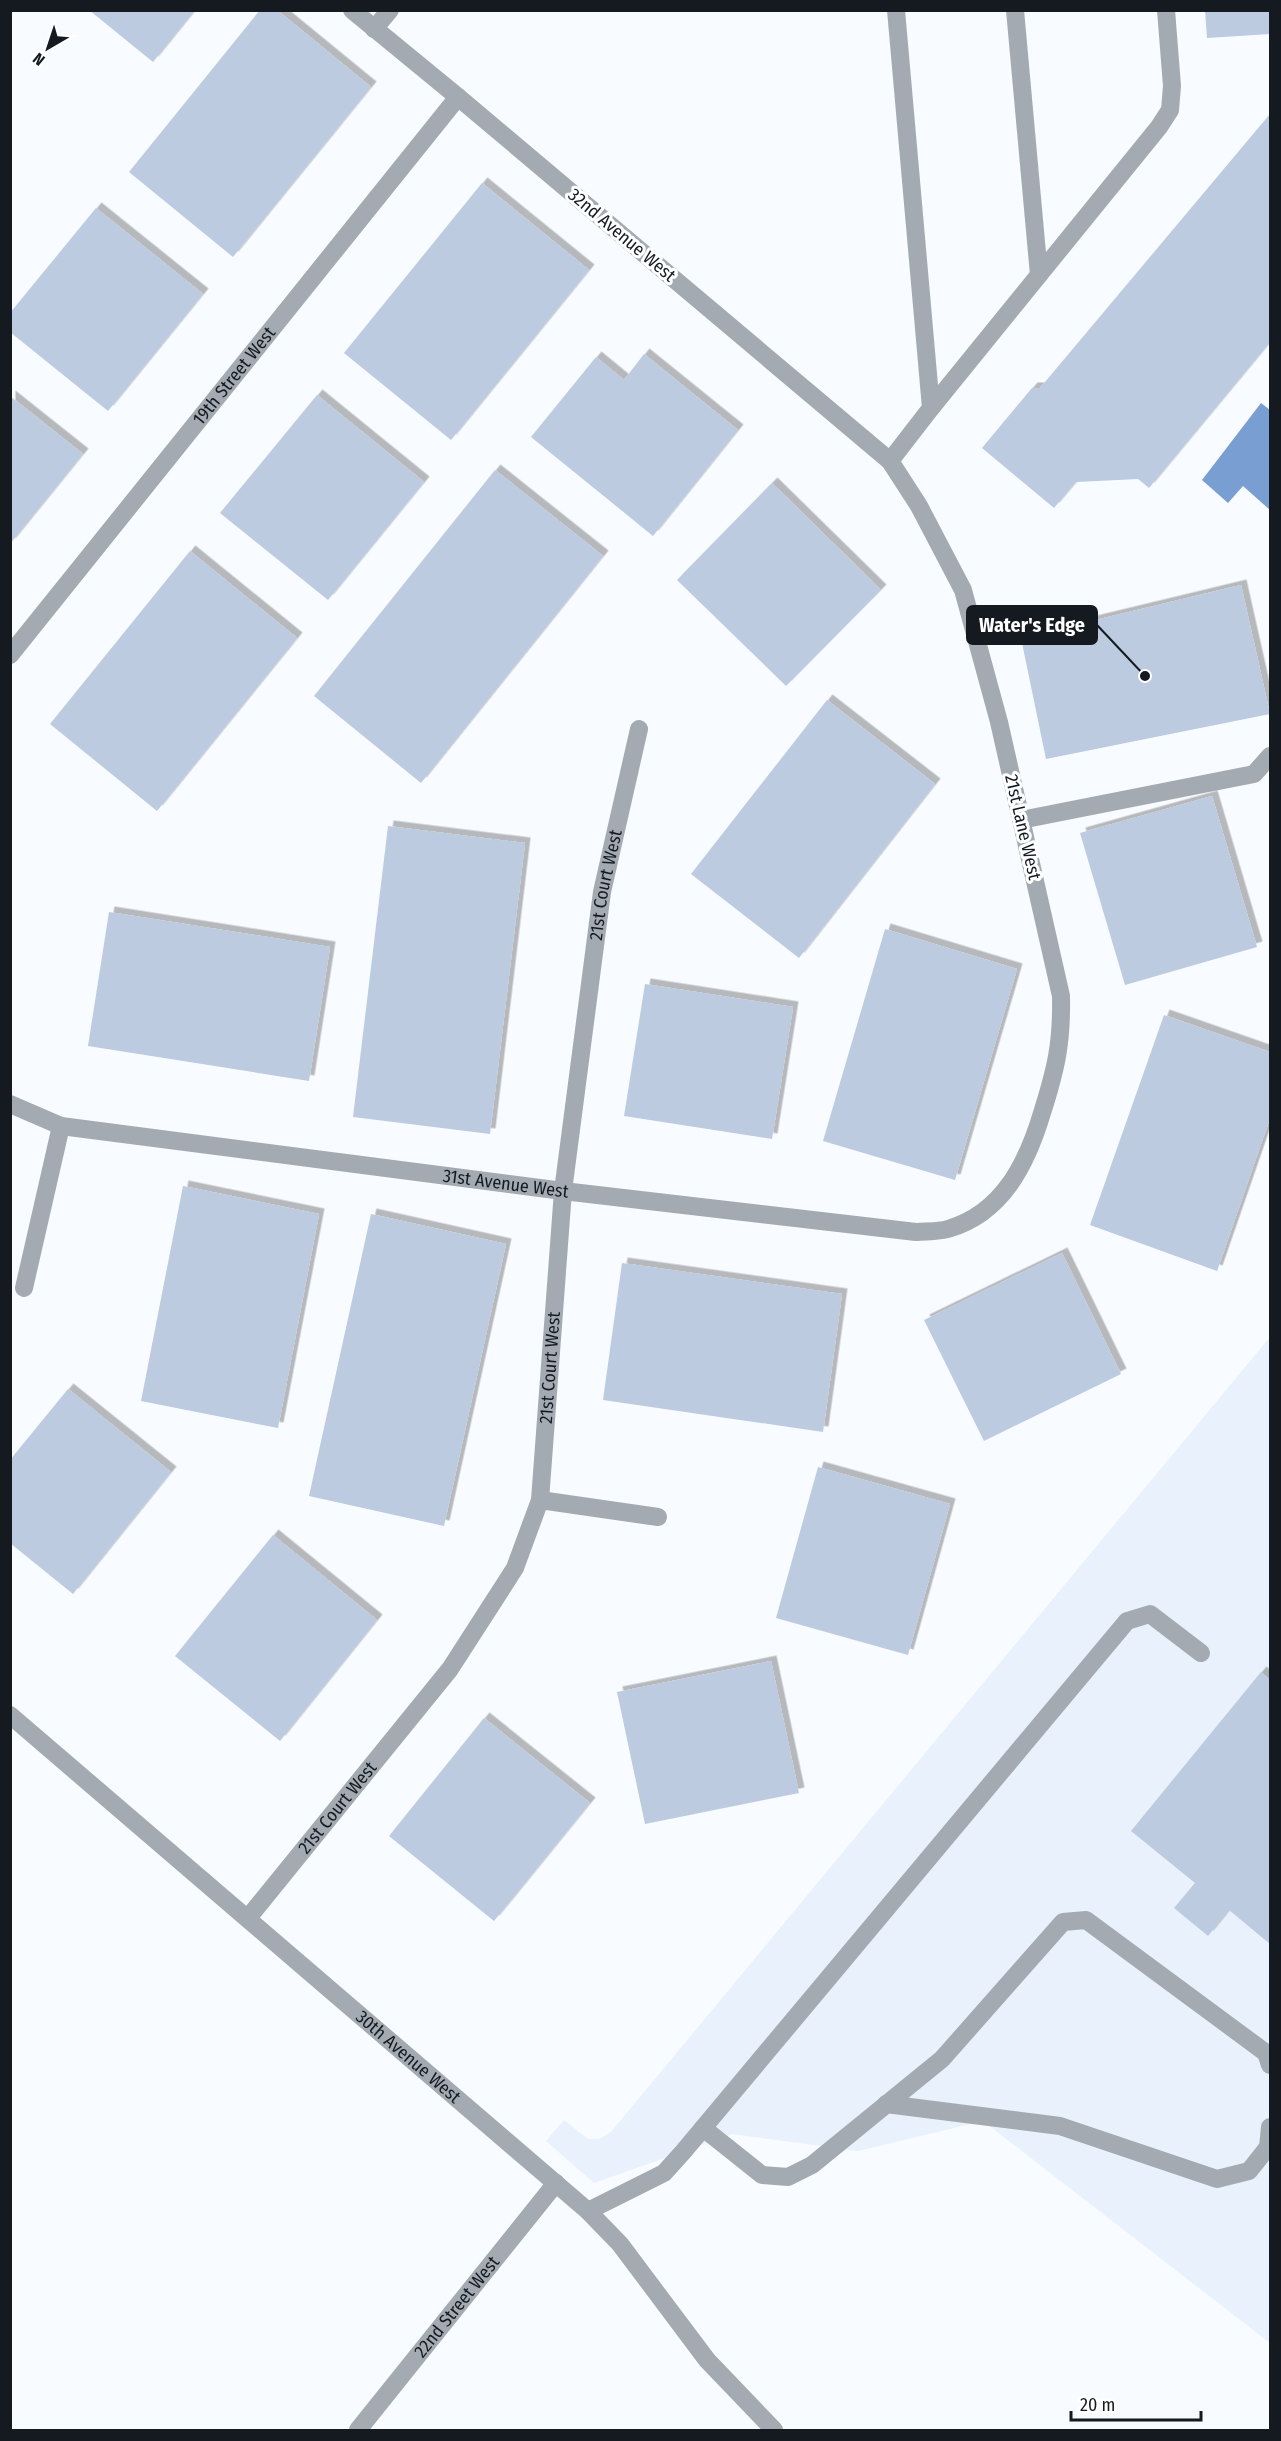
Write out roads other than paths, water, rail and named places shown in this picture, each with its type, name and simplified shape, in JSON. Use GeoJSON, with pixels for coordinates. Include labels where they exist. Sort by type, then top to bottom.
{"type":"FeatureCollection","features":[{"type":"Feature","properties":{"kind":"street","name":"32nd Avenue West"},"geometry":{"type":"LineString","coordinates":[[351,10],[458,97],[890,461]]}},
{"type":"Feature","properties":{"kind":"street"},"geometry":{"type":"LineString","coordinates":[[374,29],[390,10]]}},
{"type":"Feature","properties":{"kind":"street"},"geometry":{"type":"LineString","coordinates":[[896,10],[931,408]]}},
{"type":"Feature","properties":{"kind":"street"},"geometry":{"type":"LineString","coordinates":[[1015,10],[1039,275]]}},
{"type":"Feature","properties":{"kind":"street"},"geometry":{"type":"LineString","coordinates":[[890,461],[1160,128],[1170,110],[1172,86],[1166,10]]}},
{"type":"Feature","properties":{"kind":"street","name":"19th Street West"},"geometry":{"type":"LineString","coordinates":[[10,655],[458,97]]}},
{"type":"Feature","properties":{"kind":"street","name":"21st Lane West"},"geometry":{"type":"LineString","coordinates":[[890,461],[919,506],[963,590],[999,722],[1061,996],[1062,1034],[1058,1063],[1031,1150],[1018,1176],[997,1200]]}},
{"type":"Feature","properties":{"kind":"street","name":"21st Court West"},"geometry":{"type":"LineString","coordinates":[[248,1918],[450,1669],[515,1568],[540,1500],[563,1191],[602,892],[639,729]]}},
{"type":"Feature","properties":{"kind":"street"},"geometry":{"type":"LineString","coordinates":[[1021,820],[1254,774],[1270,756]]}},
{"type":"Feature","properties":{"kind":"street","name":"31st Avenue West"},"geometry":{"type":"LineString","coordinates":[[10,1104],[61,1126],[563,1191],[916,1232],[948,1229],[974,1217],[997,1200]]}},
{"type":"Feature","properties":{"kind":"street"},"geometry":{"type":"LineString","coordinates":[[24,1288],[61,1126]]}},
{"type":"Feature","properties":{"kind":"street"},"geometry":{"type":"LineString","coordinates":[[540,1500],[658,1517]]}},
{"type":"Feature","properties":{"kind":"street"},"geometry":{"type":"LineString","coordinates":[[588,2211],[664,2172],[704,2128],[1127,1621],[1150,1614],[1201,1653]]}},
{"type":"Feature","properties":{"kind":"street","name":"30th Avenue West"},"geometry":{"type":"LineString","coordinates":[[10,1715],[588,2211],[620,2244],[707,2360],[774,2430]]}},
{"type":"Feature","properties":{"kind":"street"},"geometry":{"type":"LineString","coordinates":[[704,2128],[762,2175],[788,2177],[812,2165],[942,2059],[1063,1922],[1086,1920],[1266,2053],[1270,2065]]}},
{"type":"Feature","properties":{"kind":"street"},"geometry":{"type":"LineString","coordinates":[[886,2104],[1060,2126],[1216,2179],[1249,2171],[1268,2147],[1270,2127]]}},
{"type":"Feature","properties":{"kind":"street","name":"22nd Street West"},"geometry":{"type":"LineString","coordinates":[[358,2430],[556,2183]]}},
{"type":"Feature","properties":{"kind":"water"},"geometry":{"type":"Polygon","coordinates":[[[1261,403],[1270,410],[1270,510],[1243,486],[1228,503],[1202,480],[1261,403]]]}},
{"type":"Feature","properties":{"kind":"place","name":"Water's Edge"},"geometry":{"type":"Point","coordinates":[1145,676]}}]}
